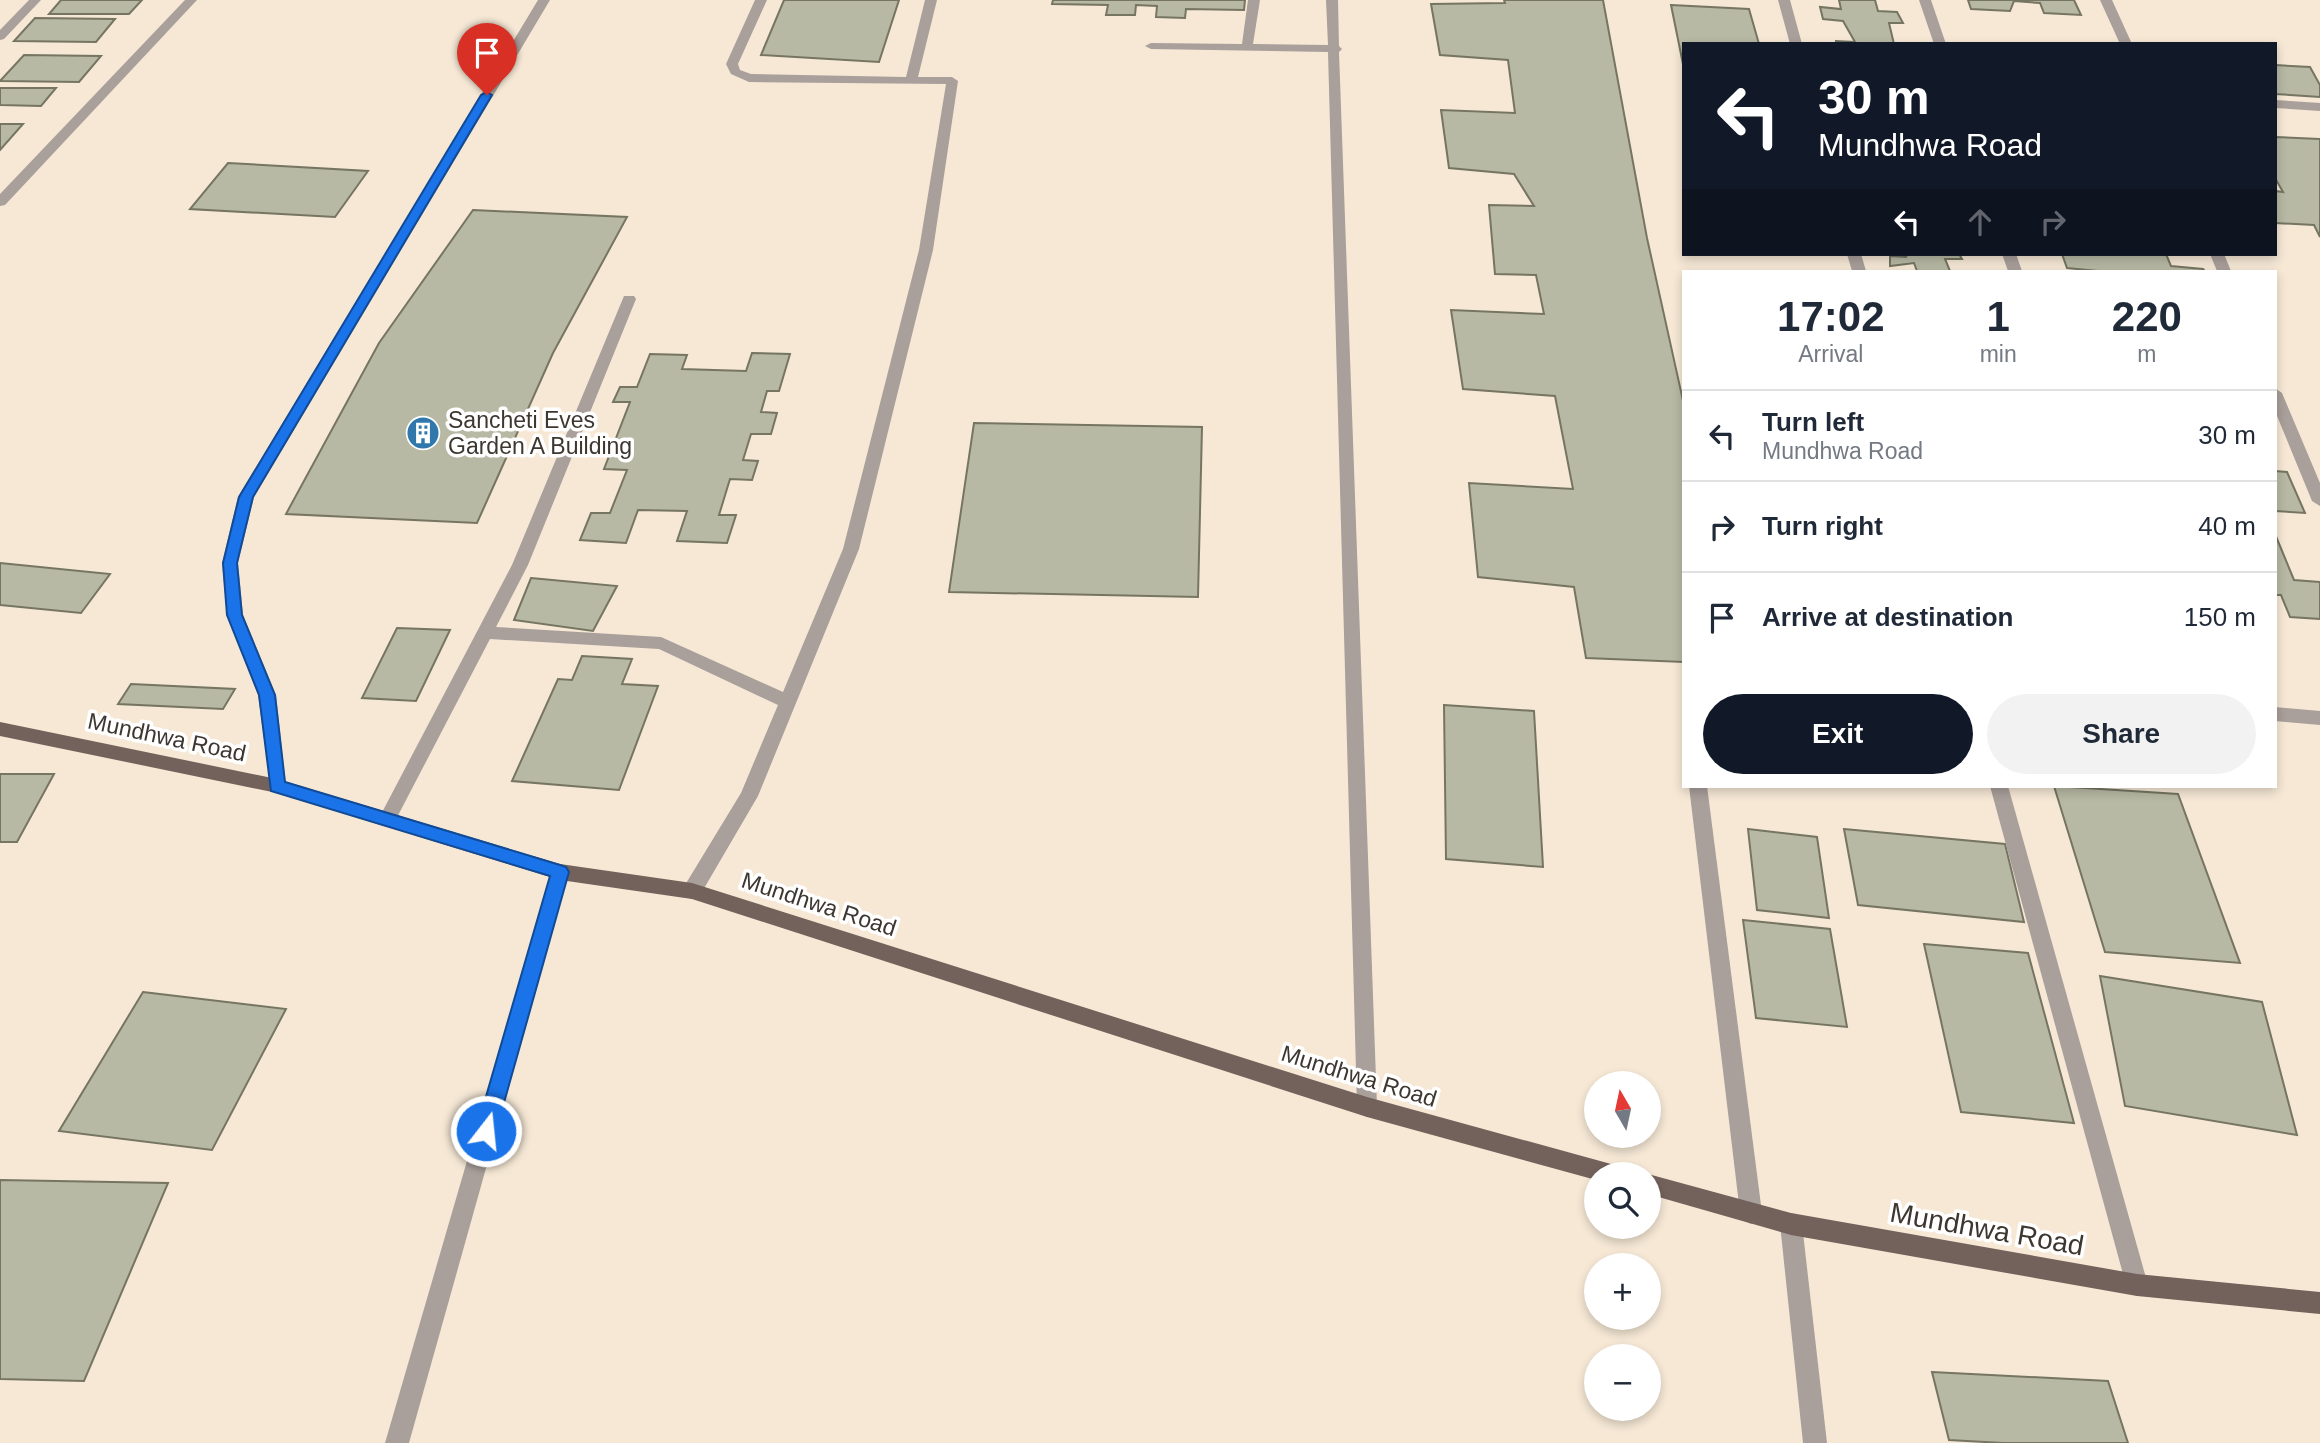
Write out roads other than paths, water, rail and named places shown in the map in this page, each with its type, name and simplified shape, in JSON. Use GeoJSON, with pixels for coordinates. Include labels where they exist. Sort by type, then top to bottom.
{"type":"FeatureCollection","features":[{"type":"Feature","properties":{"kind":"main road","name":"Mundhwa Road"},"geometry":{"type":"LineString","coordinates":[[0,729],[277,786],[560,872],[692,891],[1367,1107],[1584,1167]]}},
{"type":"Feature","properties":{"kind":"main road","name":"Mundhwa Road"},"geometry":{"type":"LineString","coordinates":[[1661,1189],[1791,1224],[2137,1286],[2320,1303]]}},
{"type":"Feature","properties":{"kind":"street"},"geometry":{"type":"LineString","coordinates":[[0,37],[35,0]]}},
{"type":"Feature","properties":{"kind":"street"},"geometry":{"type":"LineString","coordinates":[[0,202],[191,0]]}},
{"type":"Feature","properties":{"kind":"street"},"geometry":{"type":"LineString","coordinates":[[277,786],[267,695],[235,615],[230,563],[246,497],[544,0]]}},
{"type":"Feature","properties":{"kind":"street"},"geometry":{"type":"LineString","coordinates":[[692,891],[749,796],[851,549],[926,250],[952,81],[749,78],[735,72],[732,64],[761,0]]}},
{"type":"Feature","properties":{"kind":"street"},"geometry":{"type":"LineString","coordinates":[[911,82],[931,0]]}},
{"type":"Feature","properties":{"kind":"street"},"geometry":{"type":"LineString","coordinates":[[1247,48],[1254,0]]}},
{"type":"Feature","properties":{"kind":"street"},"geometry":{"type":"LineString","coordinates":[[1332,0],[1336,49],[1367,1107]]}},
{"type":"Feature","properties":{"kind":"street"},"geometry":{"type":"LineString","coordinates":[[1784,0],[1795,42]]}},
{"type":"Feature","properties":{"kind":"street"},"geometry":{"type":"LineString","coordinates":[[1925,0],[1939,42]]}},
{"type":"Feature","properties":{"kind":"street"},"geometry":{"type":"LineString","coordinates":[[2106,0],[2125,42]]}},
{"type":"Feature","properties":{"kind":"street"},"geometry":{"type":"LineString","coordinates":[[1152,46],[1336,49]]}},
{"type":"Feature","properties":{"kind":"street"},"geometry":{"type":"LineString","coordinates":[[2277,104],[2320,107]]}},
{"type":"Feature","properties":{"kind":"street"},"geometry":{"type":"LineString","coordinates":[[387,820],[520,565],[629,299]]}},
{"type":"Feature","properties":{"kind":"street"},"geometry":{"type":"LineString","coordinates":[[2277,398],[2320,501]]}},
{"type":"Feature","properties":{"kind":"street"},"geometry":{"type":"LineString","coordinates":[[485,633],[661,643],[789,702]]}},
{"type":"Feature","properties":{"kind":"street"},"geometry":{"type":"LineString","coordinates":[[2277,714],[2320,718]]}},
{"type":"Feature","properties":{"kind":"street"},"geometry":{"type":"LineString","coordinates":[[1698,788],[1751,1213]]}},
{"type":"Feature","properties":{"kind":"street"},"geometry":{"type":"LineString","coordinates":[[2000,788],[2137,1286]]}},
{"type":"Feature","properties":{"kind":"street"},"geometry":{"type":"LineString","coordinates":[[397,1443],[560,872]]}},
{"type":"Feature","properties":{"kind":"street"},"geometry":{"type":"LineString","coordinates":[[1791,1224],[1815,1443]]}},
{"type":"Feature","properties":{"kind":"place","name":"Sancheti Eves Garden A Building"},"geometry":{"type":"Point","coordinates":[423,433]}}]}
